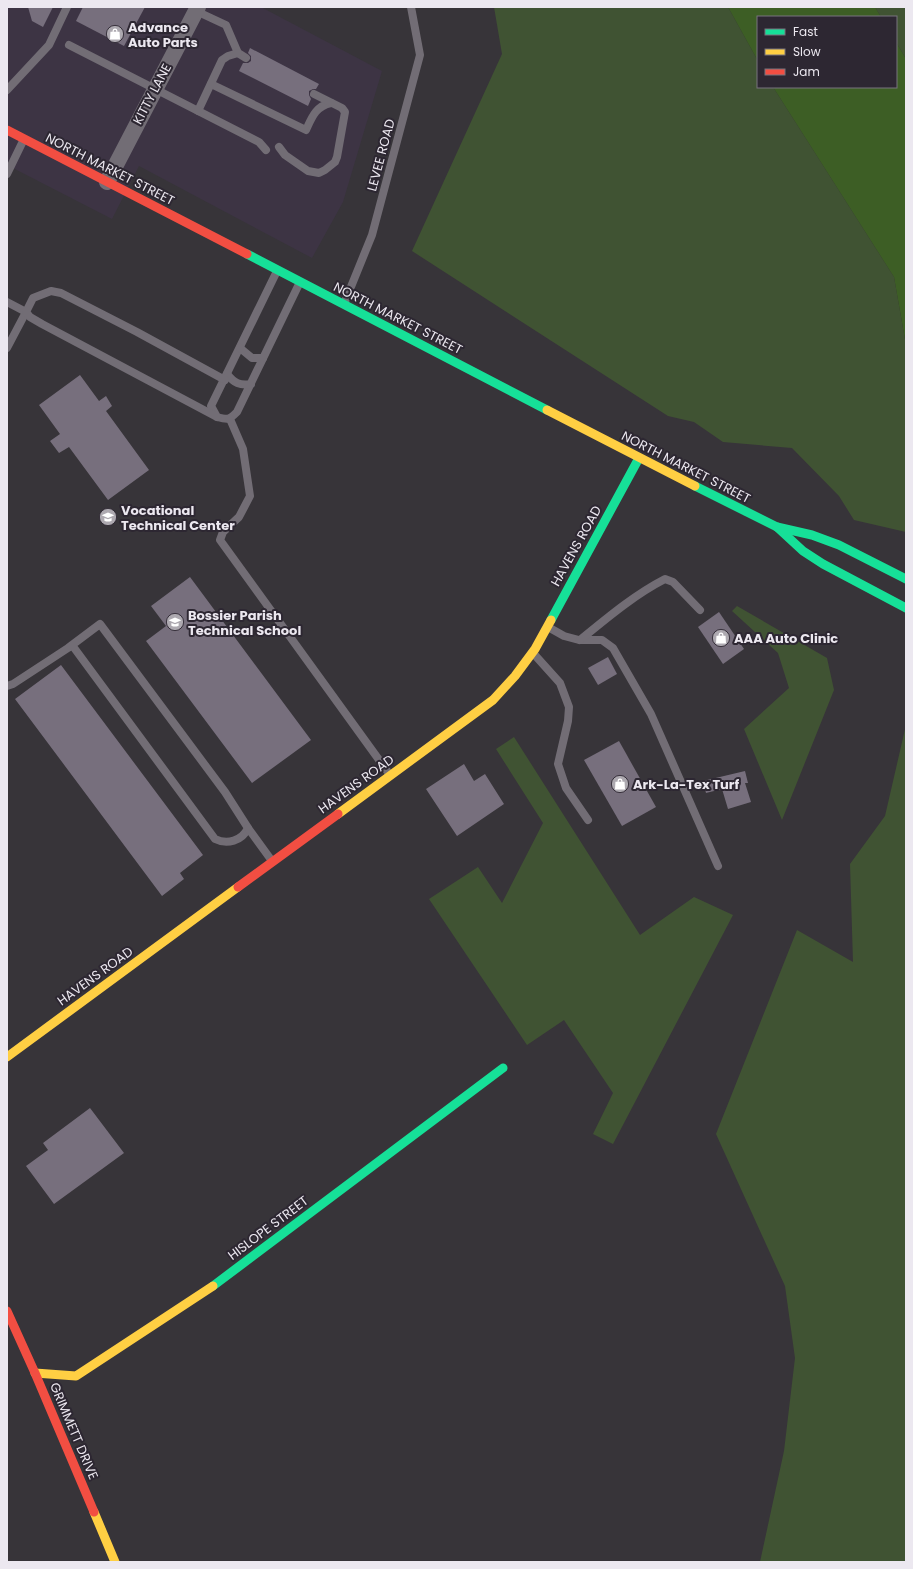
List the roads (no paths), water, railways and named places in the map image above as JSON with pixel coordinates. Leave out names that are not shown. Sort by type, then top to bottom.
[{"type":"street","name":"KITTY LANE","points":[[107,182],[197,9]]},
{"type":"street","name":"NORTH MARKET STREET","points":[[7,130],[777,528],[803,551],[823,564],[906,608]]},
{"type":"street","name":"HAVENS ROAD","points":[[7,1057],[493,700],[515,676],[532,652],[639,458]]},
{"type":"street","name":"NORTH MARKET STREET","points":[[777,528],[812,535],[839,545],[906,580]]},
{"type":"street","name":"HISLOPE STREET","points":[[35,1373],[76,1376],[201,1295],[503,1068]]},
{"type":"street","name":"GRIMMETT DRIVE","points":[[7,1311],[35,1373],[115,1562]]},
{"type":"lane","points":[[7,90],[48,45],[67,7]]},
{"type":"lane","name":"LEVEE ROAD","points":[[344,304],[372,235],[420,55],[411,7]]},
{"type":"lane","points":[[197,9],[226,25],[238,53],[246,58]]},
{"type":"lane","points":[[69,45],[268,147]]},
{"type":"lane","points":[[198,111],[222,60],[228,56],[238,53]]},
{"type":"lane","points":[[211,84],[306,130],[313,115],[319,108],[331,102]]},
{"type":"lane","points":[[277,151],[308,171],[314,173],[325,170],[335,162],[345,112],[342,108],[314,94]]},
{"type":"lane","points":[[7,174],[24,139]]},
{"type":"lane","points":[[217,417],[211,406],[278,270]]},
{"type":"lane","points":[[7,302],[26,312],[30,317],[42,324],[217,417],[230,419],[237,412],[300,282]]},
{"type":"lane","points":[[7,348],[33,298],[51,291],[62,293],[237,384],[251,384]]},
{"type":"lane","points":[[240,348],[252,358],[263,358]]},
{"type":"lane","points":[[230,419],[242,449],[250,496],[239,517],[223,532],[220,540],[390,775]]},
{"type":"lane","points":[[579,640],[605,619],[651,586],[665,579],[673,582],[700,610]]},
{"type":"lane","points":[[7,686],[13,684],[72,645],[100,624],[225,792],[248,828],[273,862]]},
{"type":"lane","points":[[547,627],[564,636],[579,640],[602,640],[613,648],[651,714],[718,866]]},
{"type":"lane","points":[[72,645],[215,839],[220,842],[234,841],[246,833],[248,828]]},
{"type":"lane","points":[[532,652],[560,683],[569,707],[568,721],[558,764],[566,788],[588,820]]},
{"type":"place","name":"Advance Auto Parts","points":[[115,34]]},
{"type":"place","name":"Vocational Technical Center","points":[[108,517]]},
{"type":"place","name":"Bossier Parish Technical School","points":[[175,622]]},
{"type":"place","name":"AAA Auto Clinic","points":[[721,638]]},
{"type":"place","name":"Ark-La-Tex Turf","points":[[620,784]]}]
